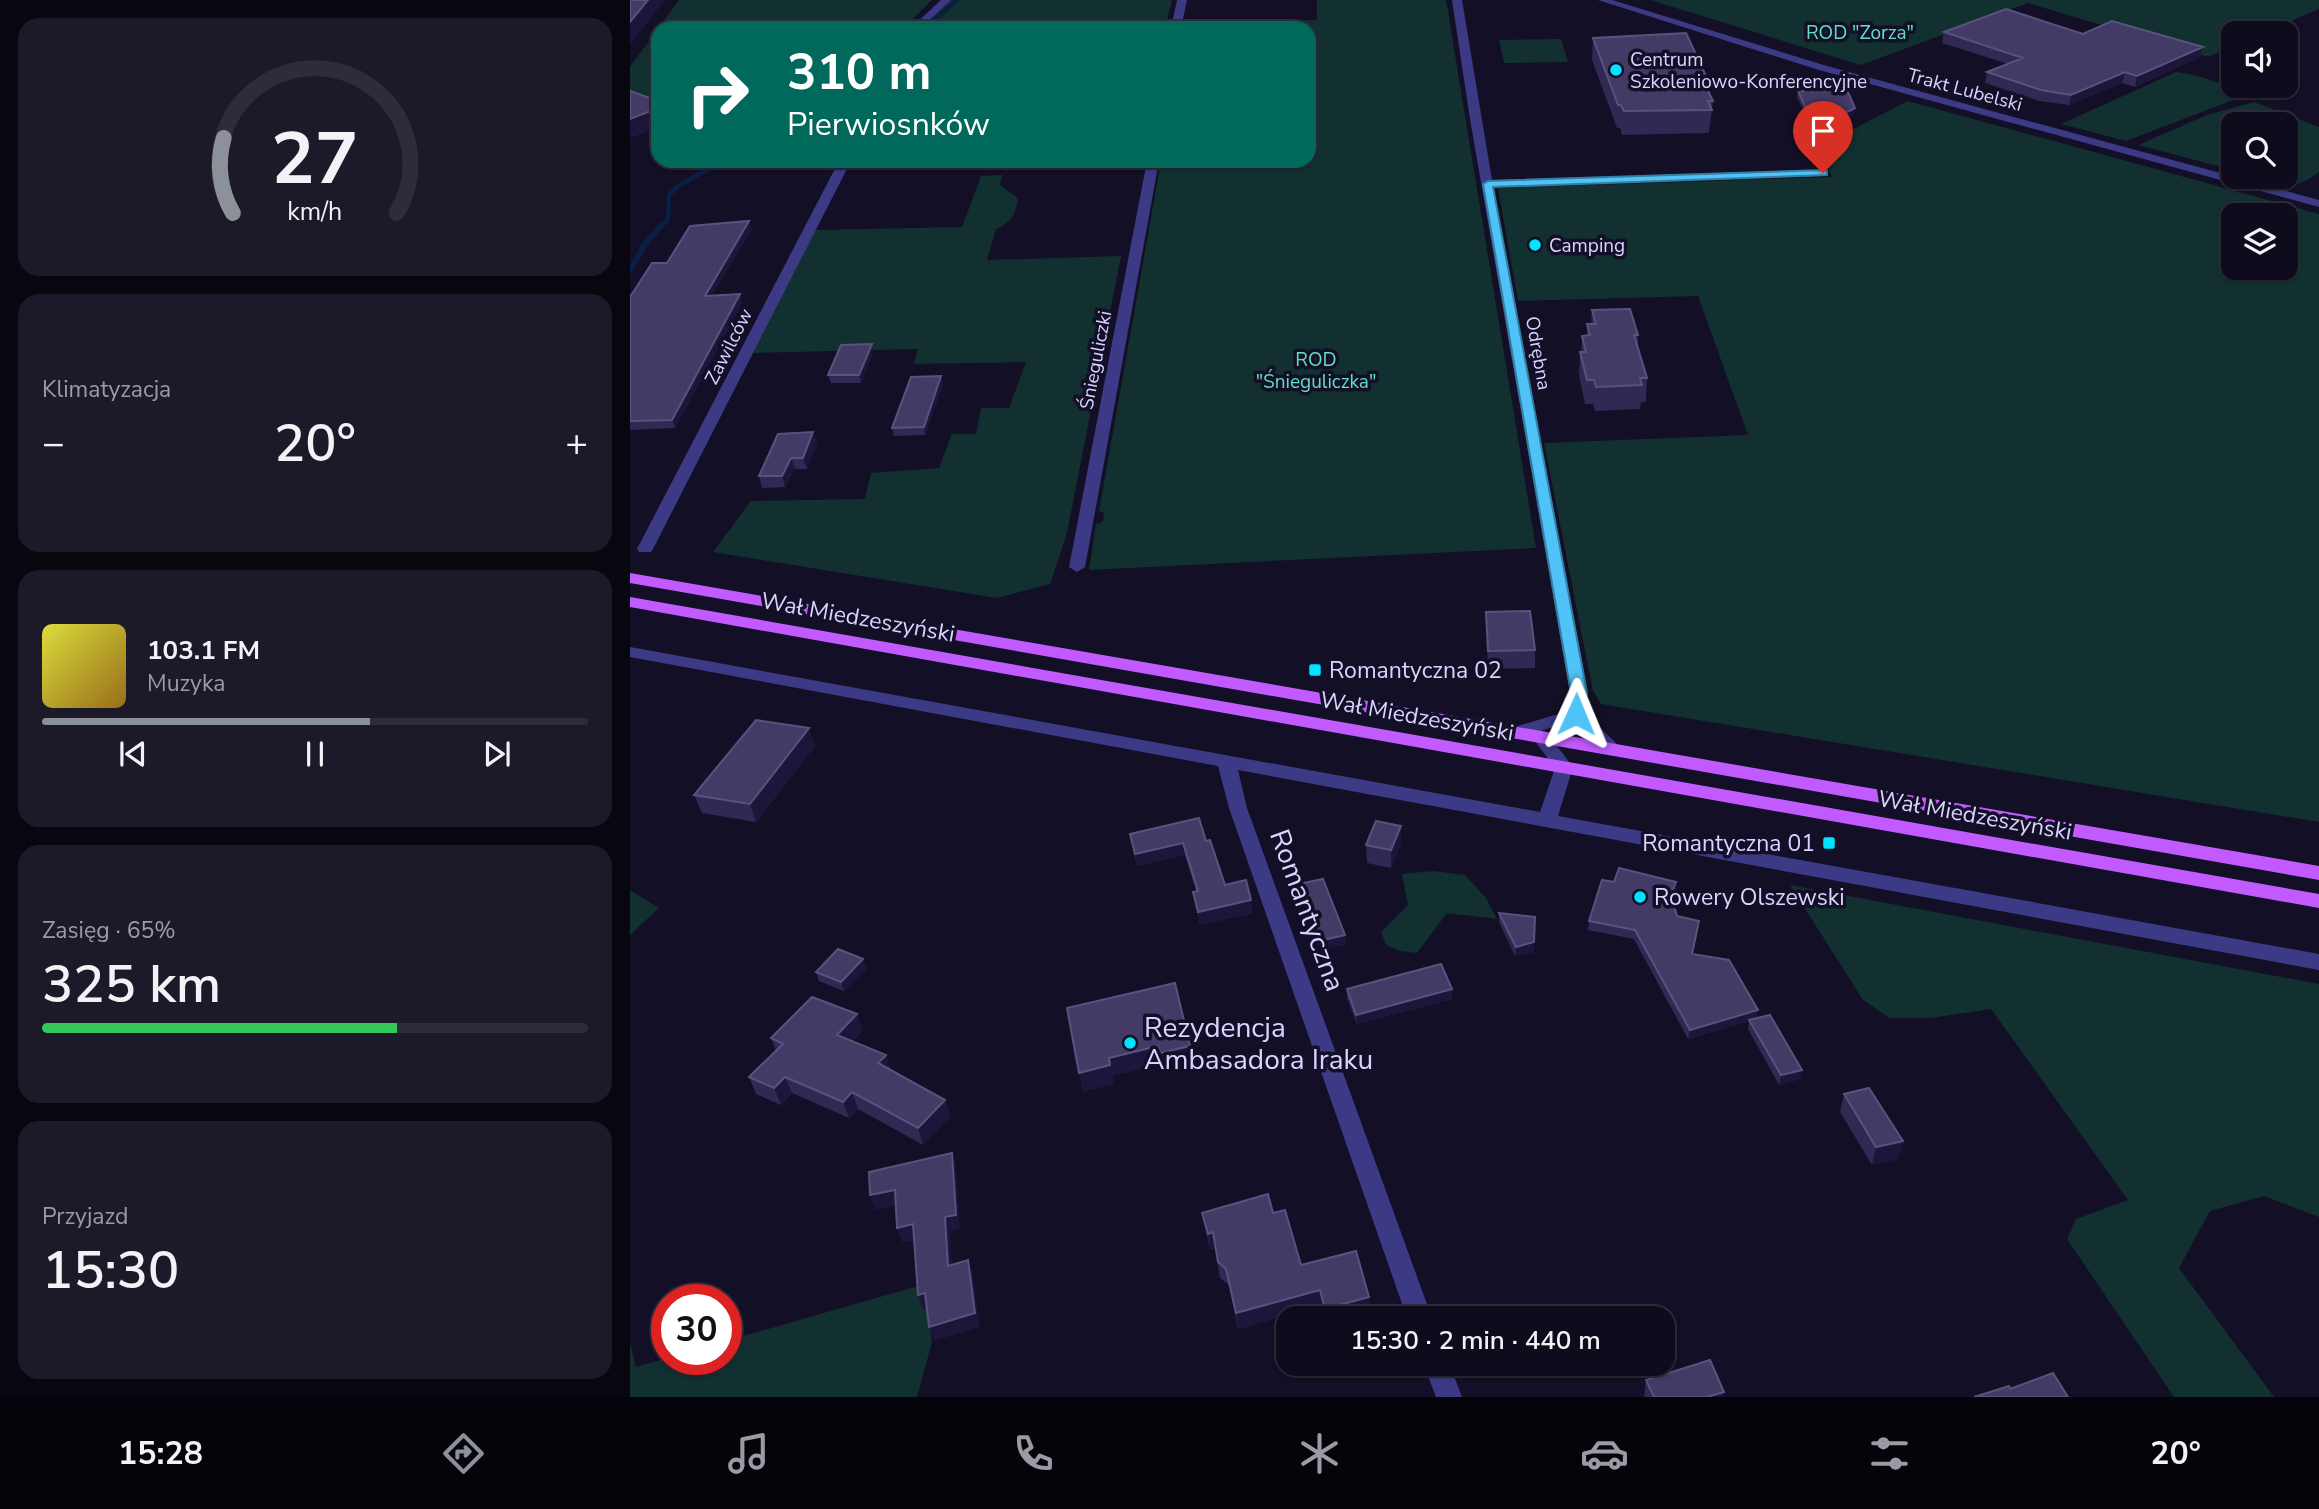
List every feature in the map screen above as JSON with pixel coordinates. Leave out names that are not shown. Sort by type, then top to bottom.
[{"type":"main road","name":"Wał Miedzeszyński","points":[[630,578],[2319,873]]},
{"type":"main road","name":"Wał Miedzeszyński","points":[[630,602],[2319,901]]},
{"type":"street","points":[[924,21],[946,0]]},
{"type":"street","points":[[1178,21],[1182,0]]},
{"type":"street","name":"Odrębna","points":[[1457,0],[1579,693],[1576,714]]},
{"type":"street","name":"Trakt Lubelski","points":[[1603,0],[1823,68],[2319,205]]},
{"type":"street","name":"Zawilców","points":[[645,549],[841,168]]},
{"type":"street","name":"Śnieguliczki","points":[[1077,567],[1152,168]]},
{"type":"street","points":[[1488,184],[1823,173]]},
{"type":"street","points":[[630,652],[2319,962]]},
{"type":"street","points":[[1514,733],[1576,714],[1612,749]]},
{"type":"street","points":[[1541,737],[1564,767],[1547,821]]},
{"type":"street","name":"Romantyczna","points":[[1226,760],[1238,808],[1416,1306]]},
{"type":"street","points":[[1441,1376],[1448,1397]]},
{"type":"green space","points":[[679,0],[932,0],[910,21],[664,21]]},
{"type":"green space","points":[[951,0],[1172,0],[1167,21],[929,21]]},
{"type":"green space","name":"ROD \"Śnieguliczka\"","points":[[1317,0],[1446,0],[1536,548],[1089,570],[1096,524],[1103,522],[1104,513],[1099,511],[1160,168],[1316,168],[1316,21],[1273,21],[1317,20]]},
{"type":"green space","name":"ROD \"Zorza\"","points":[[1650,0],[2319,0],[2319,9],[2291,21],[2221,21],[2221,51],[2208,57],[2028,3],[1861,65]]},
{"type":"green space","points":[[651,38],[651,108],[630,100],[630,67]]},
{"type":"green space","points":[[1561,39],[1568,62],[1504,63],[1499,40]]},
{"type":"green space","points":[[2176,72],[2221,85],[2221,98],[2238,98],[2126,141],[2061,124]]},
{"type":"green space","points":[[1908,101],[2279,203],[2221,203],[2221,280],[2298,280],[2298,208],[2319,214],[2319,822],[1601,704],[1593,691],[1544,443],[1748,435],[1698,296],[1518,301],[1498,188],[1832,177],[1824,160],[1826,143]]},
{"type":"green space","points":[[2254,102],[2280,112],[2221,112],[2221,167],[2138,145],[2207,115]]},
{"type":"green space","points":[[2298,119],[2319,127],[2319,172],[2298,183]]},
{"type":"green space","points":[[1002,175],[1000,185],[1018,198],[1012,218],[996,229],[987,260],[1121,256],[1067,533],[1050,584],[997,598],[713,552],[751,501],[865,499],[871,473],[939,468],[952,434],[976,434],[981,408],[1009,408],[1026,362],[914,364],[918,349],[753,353],[815,230],[962,227],[981,176]]},
{"type":"green space","points":[[1433,871],[1465,875],[1486,898],[1497,919],[1447,913],[1417,953],[1400,951],[1386,945],[1381,932],[1408,905],[1402,874]]},
{"type":"green space","points":[[1790,885],[2319,984],[2319,1217],[2264,1196],[2210,1211],[2179,1268],[2274,1397],[2174,1397],[2067,1239],[2076,1219],[2128,1200],[1991,1009],[1931,1018],[1890,1018],[1863,1000]]},
{"type":"green space","points":[[630,890],[659,908],[630,935]]},
{"type":"green space","points":[[925,1284],[932,1342],[917,1397],[630,1397],[630,1343],[636,1367],[651,1363],[651,1375],[742,1375],[742,1336]]},
{"type":"building","points":[[630,0],[648,0],[630,22]]},
{"type":"building","points":[[2006,9],[2083,34],[2112,21],[2203,47],[2137,76],[2125,72],[2071,95],[2041,90],[1987,72],[2023,58],[1944,32]]},
{"type":"building","points":[[1686,33],[1706,76],[1700,74],[1713,101],[1708,101],[1712,110],[1624,111],[1621,105],[1618,105],[1593,38]]},
{"type":"building","points":[[1847,90],[1855,108],[1815,128],[1798,91]]},
{"type":"building","points":[[630,91],[651,98],[651,111],[630,119]]},
{"type":"building","points":[[749,221],[705,296],[740,294],[672,420],[630,421],[630,297],[652,263],[667,263],[690,226]]},
{"type":"building","points":[[1630,309],[1638,335],[1634,335],[1647,378],[1640,378],[1642,385],[1596,387],[1594,380],[1587,380],[1580,352],[1586,352],[1582,336],[1590,335],[1587,324],[1596,324],[1592,310]]},
{"type":"building","points":[[872,344],[859,375],[828,375],[841,345]]},
{"type":"building","points":[[941,376],[924,427],[892,428],[911,377]]},
{"type":"building","points":[[813,432],[803,458],[791,458],[782,476],[759,476],[778,434]]},
{"type":"building","points":[[1530,611],[1535,650],[1488,651],[1486,612]]},
{"type":"building","points":[[756,720],[809,728],[750,804],[694,795]]},
{"type":"building","points":[[1199,818],[1206,841],[1210,840],[1225,885],[1246,880],[1251,900],[1198,912],[1193,892],[1198,891],[1183,843],[1135,854],[1130,834]]},
{"type":"building","points":[[1376,821],[1401,826],[1391,850],[1366,845]]},
{"type":"building","points":[[1619,868],[1676,882],[1671,895],[1677,916],[1699,921],[1692,954],[1729,960],[1758,1010],[1690,1030],[1635,930],[1589,921],[1602,880],[1614,882]]},
{"type":"building","points":[[1323,879],[1345,935],[1319,941],[1299,884]]},
{"type":"building","points":[[1499,913],[1535,917],[1534,942],[1516,947]]},
{"type":"building","points":[[838,949],[863,959],[841,982],[816,972]]},
{"type":"building","points":[[1441,964],[1452,989],[1356,1015],[1347,989]]},
{"type":"building","points":[[1175,983],[1190,1046],[1160,1053],[1158,1046],[1109,1058],[1110,1065],[1079,1073],[1067,1008]]},
{"type":"building","points":[[812,997],[857,1014],[837,1035],[886,1055],[878,1063],[945,1100],[918,1128],[852,1092],[843,1102],[785,1077],[774,1088],[749,1077],[783,1044],[771,1038]]},
{"type":"building","points":[[1770,1015],[1802,1070],[1781,1075],[1749,1020]]},
{"type":"building","points":[[1869,1088],[1903,1141],[1876,1147],[1844,1094]]},
{"type":"building","points":[[952,1153],[956,1215],[945,1217],[948,1266],[968,1260],[975,1313],[929,1327],[925,1293],[918,1295],[913,1224],[897,1228],[895,1190],[870,1195],[869,1172]]},
{"type":"building","points":[[1268,1194],[1273,1213],[1285,1210],[1301,1265],[1356,1251],[1369,1297],[1336,1306],[1324,1306],[1320,1290],[1236,1313],[1226,1269],[1218,1262],[1213,1232],[1208,1234],[1202,1213]]},
{"type":"building","points":[[1710,1360],[1724,1392],[1707,1397],[1654,1397],[1646,1380],[1659,1376],[1675,1376],[1675,1371]]},
{"type":"building","points":[[2053,1373],[2068,1397],[1974,1397],[2009,1386],[2010,1389]]},
{"type":"waterway","points":[[933,21],[957,0]]},
{"type":"waterway","points":[[661,227],[668,219],[669,195],[678,186],[710,168]]},
{"type":"waterway","points":[[630,270],[645,244],[662,225]]},
{"type":"place","name":"Centrum Szkoleniowo-Konferencyjne","points":[[1616,70]]},
{"type":"place","name":"Camping","points":[[1535,245]]},
{"type":"place","name":"Romantyczna 02","points":[[1315,670]]},
{"type":"place","name":"Romantyczna 01","points":[[1829,843]]},
{"type":"place","name":"Rowery Olszewski","points":[[1640,897]]},
{"type":"place","name":"Rezydencja Ambasadora Iraku","points":[[1130,1043]]},
{"type":"route","points":[[1576,714],[1579,693],[1488,184],[1823,173]]}]
